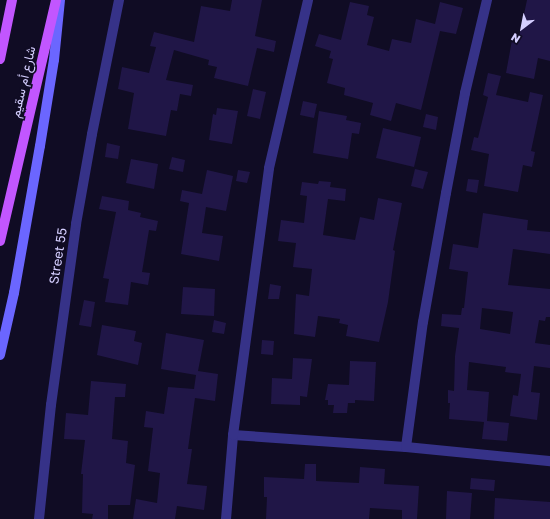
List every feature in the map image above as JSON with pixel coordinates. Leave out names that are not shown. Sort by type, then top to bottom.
[{"type":"main road","points":[[0,59],[12,0]]},
{"type":"main road","name":"شارع أم سقيم","points":[[0,241],[56,0]]},
{"type":"main road","points":[[0,356],[14,293],[40,146],[54,60],[60,0]]},
{"type":"street","name":"Street 55","points":[[39,519],[51,405],[75,232],[92,134],[119,0]]},
{"type":"street","points":[[226,519],[234,435],[269,168],[308,0]]},
{"type":"street","points":[[406,448],[423,322],[439,231],[465,93],[487,0]]},
{"type":"street","points":[[234,435],[550,461]]},
{"type":"building","points":[[232,0],[262,0],[255,36],[276,41],[274,52],[257,48],[248,86],[214,78],[217,67],[208,65],[209,60],[174,50],[166,80],[193,85],[191,96],[180,94],[177,111],[171,110],[166,136],[128,129],[134,93],[118,89],[122,67],[149,73],[156,47],[150,46],[154,32],[194,42],[201,6],[230,11]]},
{"type":"building","points":[[527,0],[550,0],[550,61],[538,58],[534,79],[506,73],[512,40],[518,42]]},
{"type":"building","points":[[350,2],[369,6],[367,15],[374,17],[367,45],[389,51],[392,39],[411,43],[416,19],[435,24],[440,2],[463,8],[456,34],[440,31],[421,110],[396,103],[391,121],[370,115],[373,103],[344,95],[345,88],[327,83],[333,59],[329,58],[331,51],[315,46],[319,34],[341,40]]},
{"type":"building","points":[[488,73],[501,76],[496,95],[528,102],[530,92],[543,95],[531,151],[535,152],[532,167],[523,165],[518,192],[484,186],[489,154],[471,150],[474,137],[478,138],[488,97],[483,95]]},
{"type":"building","points":[[253,89],[266,92],[260,119],[247,116]]},
{"type":"building","points":[[303,101],[317,104],[314,118],[300,115]]},
{"type":"building","points":[[217,108],[238,111],[232,144],[209,140],[213,114],[216,115]]},
{"type":"building","points":[[319,111],[347,116],[346,120],[361,123],[359,134],[352,133],[348,159],[313,153]]},
{"type":"building","points":[[426,114],[438,117],[436,130],[423,127]]},
{"type":"building","points":[[383,128],[421,137],[414,167],[376,158]]},
{"type":"building","points":[[107,143],[120,146],[118,159],[105,157]]},
{"type":"building","points":[[172,157],[185,160],[183,172],[169,169]]},
{"type":"building","points":[[131,159],[158,164],[154,189],[126,183]]},
{"type":"building","points":[[415,169],[428,172],[423,189],[411,186]]},
{"type":"building","points":[[207,170],[233,176],[226,211],[206,207],[202,233],[223,236],[219,261],[181,254],[189,203],[180,201],[182,190],[202,194]]},
{"type":"building","points":[[238,170],[250,172],[247,183],[236,181]]},
{"type":"building","points":[[468,179],[479,180],[477,193],[466,191]]},
{"type":"building","points":[[319,181],[331,182],[330,187],[346,189],[345,201],[328,199],[323,235],[355,240],[360,217],[374,220],[378,198],[402,203],[393,250],[395,251],[388,302],[379,342],[346,336],[348,325],[339,323],[340,319],[318,316],[315,337],[294,334],[296,294],[309,296],[312,269],[293,267],[296,243],[278,241],[281,220],[304,223],[307,196],[300,195],[302,182],[318,184]]},
{"type":"building","points":[[102,196],[129,201],[128,210],[141,213],[140,217],[158,221],[156,231],[149,230],[142,272],[150,273],[148,285],[131,282],[128,305],[105,302],[109,279],[103,278],[116,212],[99,209]]},
{"type":"building","points":[[483,213],[528,220],[527,230],[550,232],[550,254],[513,249],[508,285],[550,289],[550,317],[546,317],[545,321],[539,320],[535,343],[550,345],[550,368],[534,366],[531,392],[540,393],[537,420],[510,416],[513,395],[518,396],[521,374],[505,372],[506,367],[469,362],[467,390],[489,392],[487,421],[509,423],[507,441],[482,439],[484,422],[449,419],[450,403],[448,403],[448,390],[454,391],[455,356],[459,328],[441,326],[442,314],[461,315],[462,308],[464,308],[468,272],[449,269],[453,244],[478,248]],"holes":[[[482,308],[513,312],[510,334],[480,329]]]},
{"type":"building","points":[[270,284],[281,286],[279,299],[268,299]]},
{"type":"building","points":[[183,287],[215,289],[214,316],[181,314]]},
{"type":"building","points":[[84,300],[95,302],[91,327],[79,325]]},
{"type":"building","points":[[214,320],[226,323],[224,334],[212,332]]},
{"type":"building","points":[[102,325],[136,331],[134,341],[142,343],[138,365],[97,355]]},
{"type":"building","points":[[166,333],[204,340],[198,371],[218,374],[215,401],[195,398],[188,449],[192,449],[187,484],[207,486],[204,510],[177,506],[175,519],[133,519],[136,499],[157,503],[160,473],[148,471],[153,428],[144,427],[146,411],[164,414],[168,387],[194,389],[196,375],[161,369]]},
{"type":"building","points":[[262,340],[274,341],[273,355],[261,354]]},
{"type":"building","points":[[293,358],[312,359],[307,397],[300,396],[300,405],[271,404],[272,378],[292,379]]},
{"type":"building","points":[[350,361],[376,362],[374,401],[355,400],[355,403],[348,403],[347,413],[333,413],[334,405],[328,405],[328,400],[325,400],[328,384],[349,385]]},
{"type":"building","points":[[91,381],[126,384],[125,397],[115,397],[112,439],[128,441],[126,463],[135,465],[130,505],[108,505],[108,519],[92,519],[93,514],[82,513],[83,474],[81,474],[85,440],[64,439],[66,413],[88,415]]},
{"type":"building","points":[[305,464],[316,464],[316,481],[359,483],[360,467],[385,469],[384,484],[419,486],[417,519],[402,519],[402,510],[370,508],[369,519],[266,519],[267,497],[264,497],[264,477],[304,479]]},
{"type":"building","points":[[471,478],[495,480],[494,491],[470,489]]},
{"type":"building","points":[[447,491],[472,493],[470,519],[446,519]]},
{"type":"building","points":[[495,498],[550,502],[550,519],[494,519]]}]
